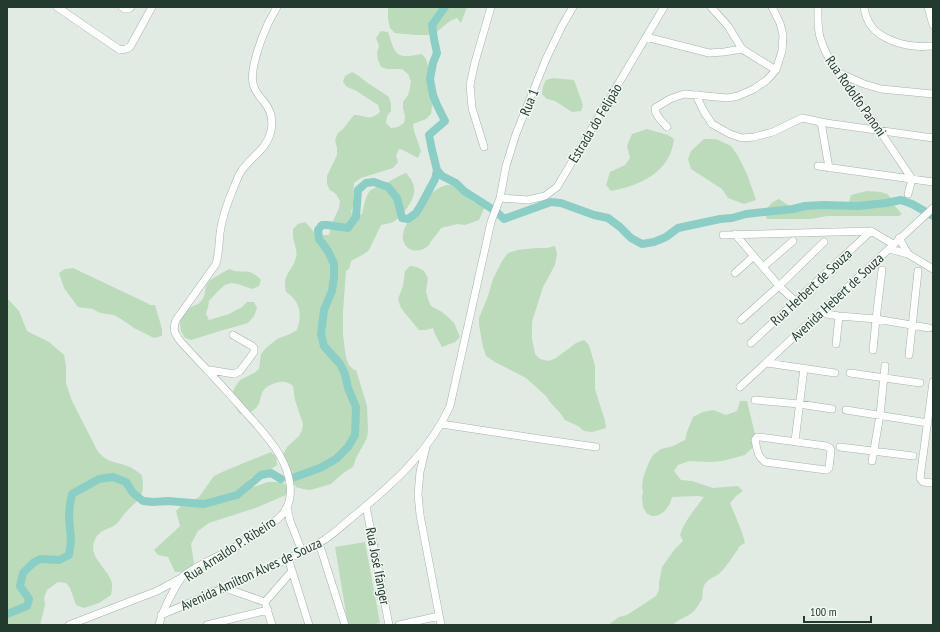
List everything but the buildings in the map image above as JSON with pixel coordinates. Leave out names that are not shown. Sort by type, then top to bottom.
[{"type":"street","points":[[57,7],[120,50],[123,50],[130,46],[152,7]]},
{"type":"street","points":[[122,7],[128,9],[131,7]]},
{"type":"street","name":"Rua Arnaldo P. Ribeiro","points":[[159,625],[161,615],[168,600],[182,578],[196,568],[242,544],[275,522],[287,507],[291,490],[288,473],[279,454],[267,436],[181,342],[175,334],[174,326],[180,314],[216,264],[220,233],[234,188],[241,172],[259,152],[267,141],[271,132],[272,120],[270,112],[253,86],[252,77],[255,58],[267,25],[277,7]]},
{"type":"street","points":[[484,147],[472,108],[470,85],[491,7]]},
{"type":"street","name":"Rua 1","points":[[499,200],[506,166],[516,134],[546,59],[573,7]]},
{"type":"street","name":"Estrada do Felipão","points":[[499,200],[528,200],[545,196],[557,187],[664,7]]},
{"type":"street","points":[[711,7],[728,26],[742,48],[776,70]]},
{"type":"street","points":[[667,127],[660,120],[655,112],[655,108],[670,98],[684,94],[728,98],[738,96],[754,90],[767,80],[776,70],[782,51],[783,35],[780,23],[772,7]]},
{"type":"street","name":"Rua Rodolfo Panoni","points":[[818,7],[820,39],[826,54],[912,179]]},
{"type":"street","points":[[864,7],[865,14],[872,27],[881,35],[914,46],[933,46]]},
{"type":"street","points":[[928,7],[933,25]]},
{"type":"street","points":[[646,37],[709,53],[724,52],[742,48]]},
{"type":"street","points":[[838,72],[864,84],[881,89],[933,94]]},
{"type":"street","points":[[855,95],[864,84]]},
{"type":"street","points":[[696,95],[712,124],[730,134],[742,138],[754,137],[773,132],[802,118],[852,127],[933,138]]},
{"type":"street","points":[[821,122],[829,168]]},
{"type":"street","points":[[818,166],[933,182]]},
{"type":"street","points":[[908,194],[912,179]]},
{"type":"street","name":"Avenida Amilton Alves de Souza","points":[[161,615],[225,588],[325,540],[395,481],[411,464],[441,424],[450,406],[491,222],[499,200]]},
{"type":"street","name":"Avenida Hebert de Souza","points":[[740,387],[933,208]]},
{"type":"street","points":[[723,234],[871,231],[891,246],[933,269]]},
{"type":"street","name":"Rua Herbert de Souza","points":[[751,343],[871,231]]},
{"type":"street","points":[[735,234],[779,286],[796,302]]},
{"type":"street","points":[[899,238],[908,254]]},
{"type":"street","points":[[763,267],[793,241]]},
{"type":"street","points":[[741,320],[779,286],[824,242]]},
{"type":"street","points":[[735,273],[754,256]]},
{"type":"street","points":[[873,350],[882,270]]},
{"type":"street","points":[[909,355],[918,271]]},
{"type":"street","points":[[820,313],[876,319],[929,328]]},
{"type":"street","points":[[836,344],[840,316]]},
{"type":"street","points":[[207,370],[234,374],[240,371],[254,352],[254,348],[233,335]]},
{"type":"street","points":[[767,363],[834,373]]},
{"type":"street","points":[[872,461],[880,415],[885,366]]},
{"type":"street","points":[[795,441],[804,368]]},
{"type":"street","points":[[850,373],[920,383]]},
{"type":"street","points":[[933,382],[928,423],[930,432],[920,478],[923,482],[933,483]]},
{"type":"street","points":[[756,400],[832,409]]},
{"type":"street","points":[[846,410],[928,423]]},
{"type":"street","points":[[441,424],[596,447]]},
{"type":"street","points":[[760,436],[795,441],[830,448],[831,453],[829,468],[826,470],[765,462],[758,455],[757,437],[760,436]]},
{"type":"street","points":[[426,445],[420,472],[418,494],[420,515],[441,625]]},
{"type":"street","points":[[840,447],[913,456]]},
{"type":"street","name":"Rua José Ifanger","points":[[366,506],[389,625]]},
{"type":"street","points":[[287,507],[290,521],[302,551]]},
{"type":"street","points":[[319,543],[345,625]]},
{"type":"street","points":[[288,558],[309,625]]},
{"type":"street","points":[[265,602],[292,571]]},
{"type":"street","points":[[68,625],[157,591],[182,578]]},
{"type":"street","points":[[225,588],[265,602]]},
{"type":"street","points":[[265,602],[272,625]]},
{"type":"street","points":[[207,625],[268,610]]},
{"type":"street","points":[[399,625],[439,616]]},
{"type":"green space","points":[[388,7],[467,7],[461,23],[457,18],[450,21],[434,34],[415,35],[395,33],[390,28]]},
{"type":"green space","points":[[381,31],[388,32],[395,51],[401,56],[422,54],[426,59],[434,84],[431,114],[426,119],[413,124],[421,151],[418,158],[399,149],[396,156],[398,162],[393,168],[361,178],[354,183],[353,205],[351,212],[355,217],[362,214],[366,197],[370,191],[403,174],[406,173],[412,181],[414,192],[412,200],[400,217],[395,221],[381,225],[369,250],[351,261],[349,269],[346,271],[343,335],[346,358],[349,365],[356,370],[367,406],[367,438],[356,458],[353,467],[331,484],[310,490],[303,489],[296,487],[283,461],[284,453],[287,447],[299,436],[303,424],[295,400],[293,386],[287,382],[282,382],[269,386],[263,392],[258,406],[244,414],[240,414],[236,408],[232,394],[240,380],[259,369],[261,354],[266,348],[277,339],[297,330],[300,319],[299,309],[295,300],[286,292],[285,286],[286,277],[296,257],[293,229],[298,224],[305,222],[315,234],[329,235],[339,208],[340,201],[336,194],[330,190],[327,184],[327,176],[337,155],[335,140],[338,133],[354,115],[373,117],[380,112],[378,105],[355,90],[347,87],[343,82],[345,76],[352,72],[389,97],[391,111],[387,116],[386,123],[391,128],[398,127],[404,123],[405,116],[403,102],[408,95],[411,81],[408,74],[402,69],[387,69],[381,67],[378,60],[377,53],[379,46],[376,38]]},
{"type":"green space","points":[[553,78],[574,80],[583,105],[581,111],[572,112],[555,101],[547,99],[542,94],[543,86],[546,80]]},
{"type":"green space","points":[[647,129],[668,135],[674,139],[672,150],[668,158],[662,167],[650,177],[627,187],[611,191],[606,185],[610,172],[625,165],[630,158],[627,146],[632,134]]},
{"type":"green space","points":[[704,139],[716,139],[731,146],[747,174],[756,200],[744,204],[728,198],[722,189],[691,169],[688,159],[691,151]]},
{"type":"green space","points":[[447,185],[454,185],[462,188],[470,200],[477,204],[486,204],[479,220],[465,225],[457,224],[441,228],[426,248],[411,250],[406,246],[403,238],[407,223],[422,207],[433,192],[438,188]]},
{"type":"green space","points":[[867,191],[887,194],[902,214],[899,216],[827,216],[811,219],[767,219],[764,212],[772,203],[779,199],[791,207],[805,207],[812,205],[826,208],[849,202],[851,195]]},
{"type":"green space","points":[[555,246],[557,254],[555,265],[543,287],[532,322],[532,339],[535,354],[540,359],[549,361],[556,358],[576,343],[584,340],[589,345],[595,366],[595,389],[606,428],[592,432],[584,431],[578,426],[565,420],[546,396],[526,378],[486,356],[483,347],[479,318],[493,279],[502,261],[508,253],[518,250]]},
{"type":"green space","points":[[410,266],[417,267],[424,271],[428,278],[426,291],[431,306],[442,312],[454,323],[460,337],[455,342],[442,347],[433,328],[419,330],[400,306],[398,299],[403,286],[405,271]]},
{"type":"green space","points":[[73,268],[149,305],[155,305],[162,329],[162,336],[154,338],[134,328],[114,315],[100,313],[93,309],[78,307],[64,288],[59,273],[65,269]]},
{"type":"green space","points":[[229,269],[252,273],[261,280],[259,286],[252,289],[238,284],[231,283],[225,285],[209,301],[206,314],[209,320],[229,314],[242,307],[247,302],[254,302],[257,308],[254,316],[248,323],[191,340],[185,338],[181,331],[179,316],[185,310],[198,304],[203,299],[206,286],[210,280]]},
{"type":"green space","points":[[7,298],[19,311],[27,331],[49,342],[64,355],[66,366],[66,383],[72,401],[97,450],[104,458],[130,467],[141,474],[143,480],[142,491],[138,500],[115,525],[98,535],[94,542],[93,547],[96,557],[109,575],[112,582],[111,595],[99,603],[84,608],[76,605],[70,588],[66,583],[58,582],[47,590],[44,598],[45,605],[40,625],[7,625]]},
{"type":"green space","points":[[740,401],[747,401],[755,434],[753,447],[745,455],[722,461],[689,461],[678,465],[674,471],[681,480],[692,481],[713,488],[738,486],[743,491],[730,503],[745,543],[738,547],[739,548],[728,564],[720,573],[705,584],[702,599],[694,611],[673,625],[608,625],[619,617],[627,615],[656,596],[659,590],[662,567],[683,541],[680,535],[682,530],[690,515],[704,497],[672,497],[670,504],[663,512],[657,516],[647,514],[643,507],[642,498],[643,478],[653,455],[661,449],[673,446],[685,440],[693,417],[703,412],[713,410],[726,415],[737,411]]},
{"type":"green space","points":[[271,452],[276,457],[277,465],[265,473],[251,477],[245,484],[253,487],[268,482],[280,482],[291,487],[286,495],[258,507],[209,523],[198,531],[191,544],[194,564],[186,570],[175,572],[168,557],[158,555],[154,550],[180,526],[176,511],[181,506],[199,497],[214,476]]},
{"type":"green space","points":[[365,542],[380,623],[371,625],[348,625],[335,547]]},
{"type":"waterway","points":[[295,477],[320,468],[336,459],[348,447],[355,435],[356,407],[348,388],[345,374],[340,364],[324,346],[321,334],[324,310],[332,291],[334,264],[328,251],[319,239],[318,230],[322,225],[348,228],[356,217],[358,190],[366,183],[374,182],[388,187],[397,198],[402,218],[408,219],[416,213],[421,205],[435,179],[437,170],[429,135],[445,121],[433,95],[430,79],[433,63],[437,53],[432,25],[445,7]]},
{"type":"waterway","points":[[437,170],[442,176],[456,183],[464,191],[497,212],[504,219],[551,202],[561,203],[594,215],[608,218],[631,238],[642,244],[654,242],[666,237],[678,228],[746,214],[793,209],[805,206],[858,206],[901,200],[912,204],[933,216]]},
{"type":"waterway","points":[[7,614],[27,606],[29,599],[20,586],[23,573],[33,563],[40,559],[59,560],[69,555],[71,541],[69,516],[72,494],[99,479],[113,477],[126,482],[133,493],[143,501],[168,501],[204,504],[237,495],[261,475],[271,473],[281,479]]}]
